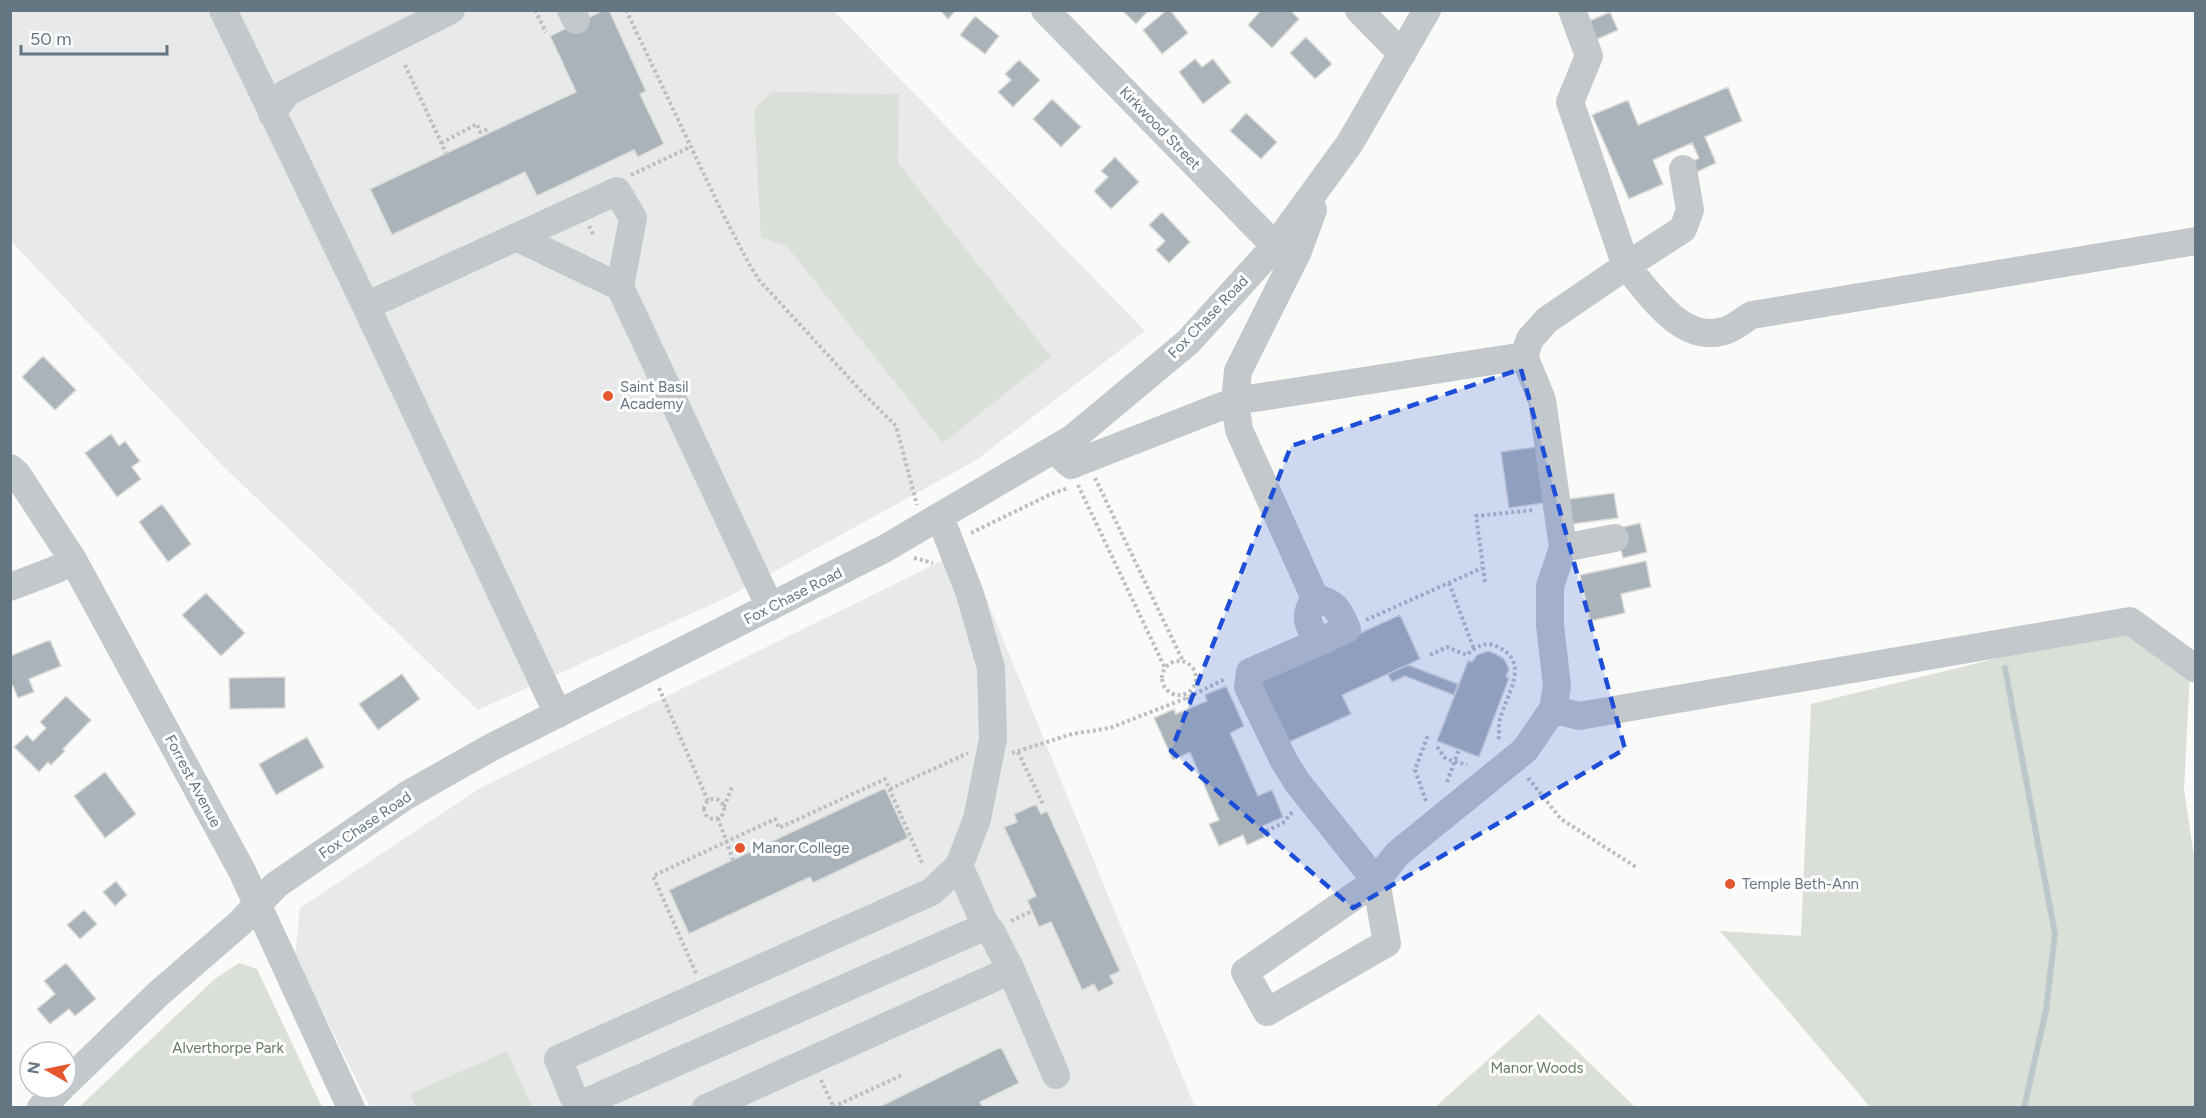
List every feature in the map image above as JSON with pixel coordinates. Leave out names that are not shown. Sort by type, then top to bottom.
[{"type":"street","points":[[223,10],[366,306],[558,714]]},
{"type":"street","points":[[272,114],[286,93],[452,10]]},
{"type":"street","name":"Kirkwood Street","points":[[1045,10],[1275,246]]},
{"type":"street","points":[[1359,10],[1402,54]]},
{"type":"street","name":"Fox Chase Road","points":[[78,1071],[158,994],[259,905],[276,885],[407,795],[490,748],[884,549],[930,516],[1072,464],[1073,438],[1188,342],[1275,246],[1350,142],[1427,10]]},
{"type":"street","points":[[1572,10],[1589,57],[1570,102],[1626,266],[1672,320],[1699,332],[1724,331],[1752,315],[2196,241]]},
{"type":"street","points":[[1315,598],[1328,600],[1340,611],[1347,629],[1250,672],[1248,687],[1284,761],[1307,794],[1376,881],[1388,943],[1267,1012],[1245,972],[1376,881],[1397,855],[1434,824],[1506,753],[1525,750],[1553,709],[1557,686],[1550,625],[1550,586],[1563,548],[1542,400],[1524,356],[1530,339],[1547,320],[1683,229],[1690,210],[1683,169]]},
{"type":"street","points":[[1315,598],[1239,430],[1235,401],[1238,371],[1298,251],[1324,178]]},
{"type":"street","points":[[366,306],[617,191],[633,218],[620,287],[770,607]]},
{"type":"street","points":[[516,237],[620,287]]},
{"type":"street","points":[[1072,464],[1235,401],[1524,356]]},
{"type":"street","name":"Forrest Avenue","points":[[10,468],[17,474],[73,560],[259,905],[273,941],[351,1107]]},
{"type":"street","points":[[930,516],[970,594],[991,668],[992,750],[977,819],[959,866],[931,892],[558,1059],[578,1107],[986,926]]},
{"type":"street","points":[[1563,548],[1615,538]]},
{"type":"street","points":[[10,587],[55,570],[73,560]]},
{"type":"street","points":[[1315,598],[1308,609],[1307,625],[1319,642]]},
{"type":"street","points":[[1553,709],[1579,716],[2130,621],[2196,669]]},
{"type":"street","points":[[959,866],[986,926],[991,931],[1011,970],[1056,1075]]},
{"type":"street","points":[[706,1107],[1011,970]]},
{"type":"path","points":[[535,10],[546,32]]},
{"type":"path","points":[[626,10],[690,147],[759,280],[896,426],[930,516]]},
{"type":"path","points":[[405,65],[446,153]]},
{"type":"path","points":[[441,143],[477,124],[480,132],[488,129]]},
{"type":"path","points":[[617,191],[626,178],[690,147]]},
{"type":"path","points":[[965,536],[1051,494],[1072,464]]},
{"type":"path","points":[[1072,464],[1183,661],[1193,667],[1196,678],[1188,695]]},
{"type":"path","points":[[1072,464],[1165,668]]},
{"type":"path","points":[[1485,582],[1476,516],[1557,507]]},
{"type":"path","points":[[1347,629],[1482,568]]},
{"type":"path","points":[[1449,583],[1474,649]]},
{"type":"path","points":[[1430,655],[1446,648],[1467,655],[1482,644],[1492,644],[1512,657],[1515,669],[1514,683],[1499,722],[1506,753],[1561,819],[1636,867]]},
{"type":"path","points":[[1183,661],[1172,662],[1165,668],[1162,681],[1168,691],[1178,695],[1188,695]]},
{"type":"path","points":[[1008,754],[1072,734],[1110,728],[1241,672],[1250,672]]},
{"type":"path","points":[[657,685],[708,801]]},
{"type":"path","points":[[1188,695],[1192,708]]},
{"type":"path","points":[[1500,734],[1506,753]]},
{"type":"path","points":[[1428,735],[1415,770],[1434,824]]},
{"type":"path","points":[[1437,747],[1446,759],[1472,765]]},
{"type":"path","points":[[1446,785],[1459,749]]},
{"type":"path","points":[[890,789],[971,751]]},
{"type":"path","points":[[1018,752],[1044,806]]},
{"type":"path","points":[[704,993],[653,876],[775,819],[779,828],[885,779],[923,865]]},
{"type":"path","points":[[723,808],[717,800],[708,801],[704,806],[705,815],[711,819],[722,815],[732,787]]},
{"type":"path","points":[[1266,831],[1283,824],[1307,794]]},
{"type":"path","points":[[718,818],[733,860]]},
{"type":"path","points":[[812,1060],[833,1107],[902,1075]]},
{"type":"highlighted area","points":[[1521,369],[1625,749],[1353,908],[1171,751],[1291,446]]},
{"type":"shaded area","name":"Saint Basil Academy","points":[[11,11],[834,11],[1145,331],[975,461],[728,597],[478,710],[223,466],[11,241]]},
{"type":"shaded area","name":"Manor College","points":[[966,549],[1195,1107],[370,1107],[295,957],[300,908],[482,787]]},
{"type":"green space","points":[[772,92],[899,94],[898,163],[1051,357],[943,443],[786,245],[761,238],[754,109]]},
{"type":"green space","points":[[2125,631],[2190,672],[2184,789],[2196,870],[2195,1107],[1870,1107],[1720,931],[1801,936],[1811,704],[2100,633]]},
{"type":"green space","name":"Alverthorpe Park","points":[[239,963],[257,969],[322,1107],[79,1107],[216,978]]},
{"type":"green space","name":"Manor Woods","points":[[1539,1014],[1635,1107],[1435,1107]]},
{"type":"green space","points":[[507,1051],[532,1107],[416,1107],[410,1094]]},
{"type":"building","points":[[604,10],[609,10],[646,91],[640,94],[664,144],[638,157],[634,150],[537,196],[525,172],[392,235],[370,189],[576,92],[550,36]]},
{"type":"building","points":[[940,10],[956,10],[948,19]]},
{"type":"building","points":[[1122,10],[1149,10],[1136,24]]},
{"type":"building","points":[[1170,10],[1188,33],[1162,54],[1143,30]]},
{"type":"building","points":[[1261,10],[1290,10],[1299,19],[1272,48],[1248,25]]},
{"type":"building","points":[[1610,12],[1618,30],[1595,40],[1587,22]]},
{"type":"building","points":[[975,16],[999,36],[985,54],[960,35]]},
{"type":"building","points":[[1306,37],[1332,64],[1315,79],[1290,53]]},
{"type":"building","points":[[1195,59],[1202,67],[1213,59],[1231,82],[1203,104],[1179,72]]},
{"type":"building","points":[[1019,60],[1040,80],[1013,107],[998,92],[1011,80],[1005,74]]},
{"type":"building","points":[[1728,87],[1742,121],[1705,137],[1716,163],[1695,173],[1691,162],[1699,158],[1692,143],[1653,160],[1663,184],[1629,199],[1592,115],[1628,100],[1638,125]]},
{"type":"building","points":[[1052,99],[1081,127],[1061,147],[1033,119]]},
{"type":"building","points":[[1246,113],[1277,142],[1261,159],[1230,131]]},
{"type":"building","points":[[1115,157],[1139,182],[1111,209],[1094,191],[1108,177],[1101,171]]},
{"type":"building","points":[[1162,212],[1190,242],[1169,263],[1156,250],[1165,241],[1149,225]]},
{"type":"building","points":[[43,356],[76,390],[55,410],[22,377]]},
{"type":"building","points":[[111,434],[119,446],[125,441],[140,461],[132,467],[141,479],[117,497],[85,453]]},
{"type":"building","points":[[1542,446],[1550,502],[1509,508],[1501,452]]},
{"type":"building","points":[[1614,493],[1618,518],[1572,524],[1569,499]]},
{"type":"building","points":[[162,504],[191,544],[168,562],[139,522]]},
{"type":"building","points":[[1640,523],[1647,552],[1623,558],[1616,529]]},
{"type":"building","points":[[1646,561],[1651,587],[1621,594],[1625,613],[1590,621],[1580,575]]},
{"type":"building","points":[[206,593],[245,633],[221,656],[182,615]]},
{"type":"building","points":[[1400,615],[1420,659],[1342,695],[1351,714],[1289,742],[1259,679]]},
{"type":"building","points":[[50,640],[61,666],[29,679],[34,692],[18,698],[13,686],[10,687],[10,656]]},
{"type":"building","points":[[1488,651],[1504,659],[1509,669],[1506,677],[1509,678],[1479,757],[1437,741],[1468,661],[1472,662],[1477,655]]},
{"type":"building","points":[[1408,665],[1458,684],[1454,695],[1405,676],[1392,682],[1388,674]]},
{"type":"building","points":[[402,674],[420,699],[378,730],[359,704]]},
{"type":"building","points":[[285,677],[285,708],[230,709],[229,678]]},
{"type":"building","points":[[1226,686],[1244,726],[1230,733],[1258,796],[1272,790],[1283,817],[1260,827],[1265,837],[1247,845],[1243,835],[1219,846],[1209,824],[1219,820],[1190,752],[1173,760],[1154,718],[1174,709],[1176,714],[1207,701],[1205,695]]},
{"type":"building","points":[[66,696],[91,720],[51,765],[48,762],[39,772],[14,747],[27,735],[33,741],[46,728],[40,722]]},
{"type":"building","points":[[307,737],[324,767],[276,795],[259,764]]},
{"type":"building","points":[[105,772],[136,814],[105,838],[74,796]]},
{"type":"building","points":[[885,788],[908,838],[813,883],[810,877],[689,934],[669,890]]},
{"type":"building","points":[[1036,804],[1041,814],[1047,811],[1120,971],[1110,976],[1114,984],[1098,992],[1094,984],[1082,990],[1051,922],[1039,927],[1027,900],[1036,896],[1004,827],[1017,822],[1014,814]]},
{"type":"building","points":[[116,881],[127,895],[115,906],[103,892]]},
{"type":"building","points":[[84,910],[97,924],[80,939],[67,925]]},
{"type":"building","points":[[66,963],[96,999],[75,1016],[69,1009],[50,1024],[37,1009],[55,994],[44,981]]},
{"type":"building","points":[[1001,1047],[1019,1083],[980,1102],[983,1108],[877,1108]]},
{"type":"waterway","points":[[2005,668],[2055,934],[2046,1010],[2024,1108]]},
{"type":"place","name":"Saint Basil Academy","points":[[608,396]]},
{"type":"place","name":"Manor College","points":[[740,848]]},
{"type":"place","name":"Temple Beth-Ann","points":[[1730,884]]}]
